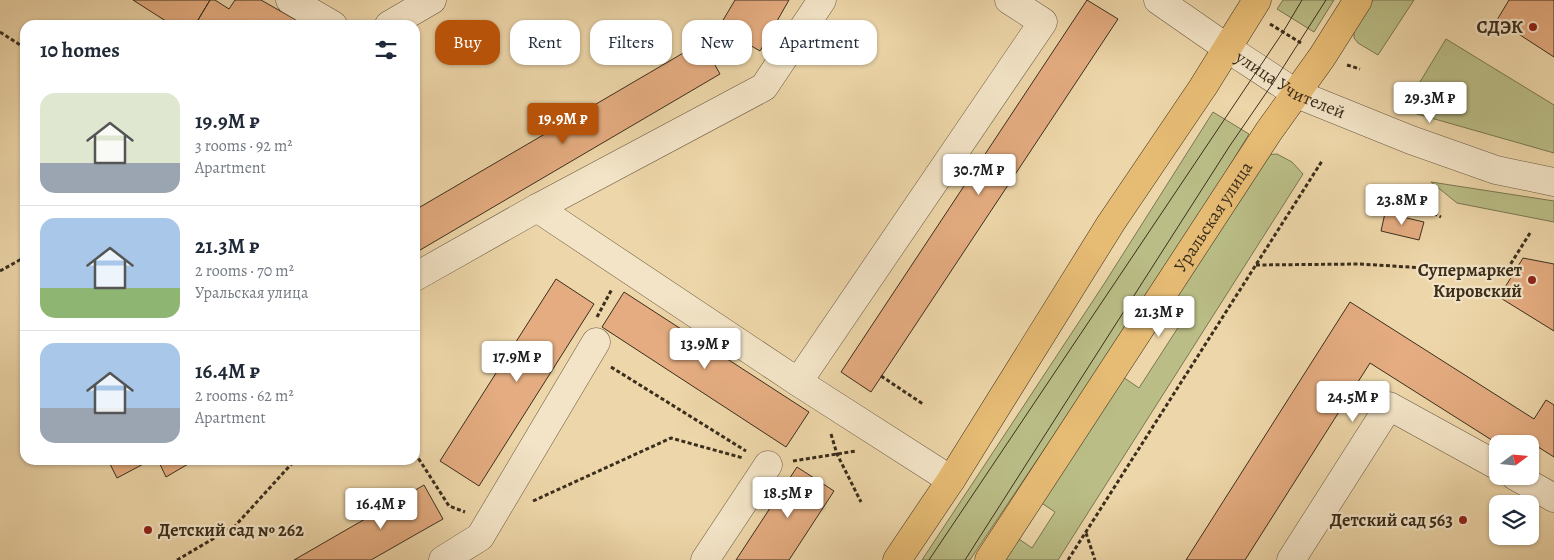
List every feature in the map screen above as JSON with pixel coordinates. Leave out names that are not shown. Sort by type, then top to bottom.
[{"type":"main road","name":"Уральская улица","points":[[989,560],[1264,139],[1297,94],[1358,0]]},
{"type":"main road","points":[[897,560],[951,480],[1111,223],[1203,87],[1253,6]]},
{"type":"street","points":[[290,0],[324,20]]},
{"type":"street","points":[[398,20],[432,0]]},
{"type":"street","points":[[420,274],[537,208],[764,87],[822,0]]},
{"type":"street","points":[[809,389],[1043,22],[1009,0]]},
{"type":"street","name":"улица Учителей","points":[[1158,0],[1297,94],[1411,140],[1477,164],[1496,170],[1554,182]]},
{"type":"street","points":[[537,208],[809,389],[951,480]]},
{"type":"street","points":[[443,560],[480,537],[593,348]]},
{"type":"street","points":[[1291,560],[1389,406],[1489,461]]},
{"type":"street","points":[[705,560],[768,465]]},
{"type":"street","points":[[1532,485],[1554,498]]},
{"type":"path","points":[[1253,6],[1322,57],[1360,69]]},
{"type":"path","points":[[0,32],[20,45]]},
{"type":"path","points":[[1068,560],[1322,161]]},
{"type":"path","points":[[1416,205],[1441,217]]},
{"type":"path","points":[[1256,265],[1360,264],[1505,273],[1530,233]]},
{"type":"path","points":[[0,271],[20,260]]},
{"type":"path","points":[[625,267],[595,322],[593,348],[768,465]]},
{"type":"path","points":[[881,376],[923,404]]},
{"type":"path","points":[[809,389],[837,454],[861,502]]},
{"type":"path","points":[[526,504],[671,438],[768,465],[857,451]]},
{"type":"path","points":[[420,461],[449,506],[490,521]]},
{"type":"path","points":[[176,560],[235,526],[290,465]]},
{"type":"path","points":[[1085,533],[1095,560]]},
{"type":"green space","points":[[1283,0],[1334,0],[1314,32],[1277,9]]},
{"type":"green space","points":[[1372,0],[1414,0],[1378,55],[1358,43],[1354,38],[1354,30]]},
{"type":"green space","points":[[1446,39],[1554,105],[1554,153],[1403,110]]},
{"type":"green space","points":[[1213,112],[1249,134],[1182,244],[970,560],[922,560],[1104,284]]},
{"type":"green space","points":[[1277,154],[1292,162],[1303,174],[1058,560],[1001,560],[1016,537],[1032,548],[1055,512],[1040,502],[1123,377],[1139,388],[1181,323],[1167,312],[1263,155]]},
{"type":"green space","points":[[1431,182],[1554,201],[1554,222],[1457,203]]},
{"type":"building","points":[[133,0],[210,0],[198,20],[164,20]]},
{"type":"building","points":[[210,0],[215,0],[229,9],[235,0],[261,0],[296,20],[198,20]]},
{"type":"building","points":[[735,0],[789,0],[778,20],[762,20],[762,47],[760,51],[752,46],[752,20],[723,20]]},
{"type":"building","points":[[1087,0],[1118,19],[871,392],[841,372]]},
{"type":"building","points":[[1509,0],[1554,0],[1554,57],[1497,20]]},
{"type":"building","points":[[682,54],[682,65],[715,65],[720,74],[420,250],[420,207],[663,65],[672,65],[672,60]]},
{"type":"building","points":[[1385,213],[1424,222],[1419,240],[1381,231]]},
{"type":"building","name":"Супермаркет Кировский","points":[[1523,258],[1554,264],[1554,331],[1499,297]]},
{"type":"building","points":[[556,279],[594,304],[479,486],[440,461]]},
{"type":"building","points":[[624,292],[809,412],[786,447],[602,327]]},
{"type":"building","points":[[1350,302],[1534,419],[1546,400],[1554,405],[1554,457],[1539,448],[1539,435],[1489,435],[1489,438],[1370,363],[1245,560],[1186,560]]},
{"type":"building","points":[[110,465],[142,465],[117,478]]},
{"type":"building","points":[[160,465],[186,465],[166,477]]},
{"type":"building","points":[[797,467],[834,491],[789,560],[736,560]]},
{"type":"building","points":[[424,485],[443,519],[371,560],[294,560]]},
{"type":"tram line","points":[[929,560],[1283,32],[1302,0]]},
{"type":"tram line","points":[[965,560],[1229,147],[1326,0]]},
{"type":"place","name":"СДЭК","points":[[1533,27]]},
{"type":"place","name":"Супермаркет Кировский","points":[[1532,280]]},
{"type":"place","name":"Детский сад 563","points":[[1463,520]]},
{"type":"place","name":"Детский сад № 262","points":[[148,530]]}]
